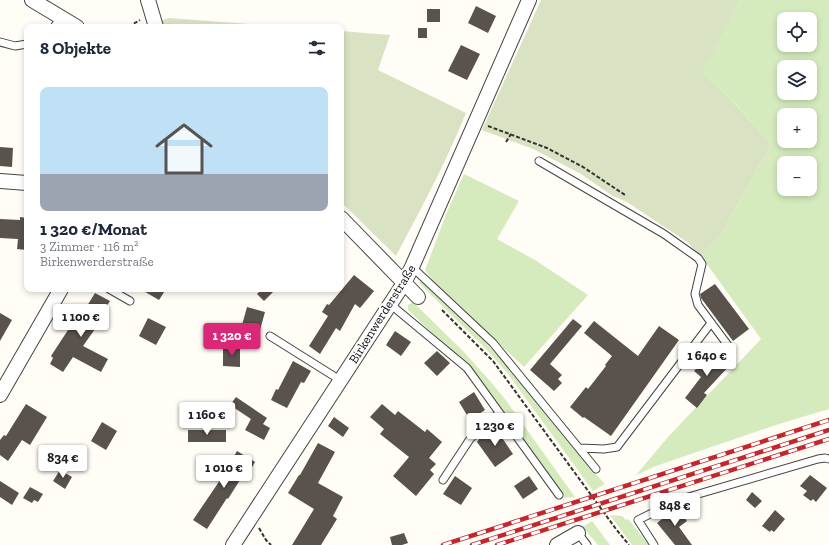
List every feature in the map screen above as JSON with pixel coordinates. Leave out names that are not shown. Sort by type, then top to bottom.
[{"type":"street","points":[[32,0],[57,22]]},
{"type":"street","points":[[148,0],[155,24]]},
{"type":"street","name":"Birkenwerderstraße","points":[[233,545],[404,282],[412,267],[529,0]]},
{"type":"street","points":[[0,181],[24,183]]},
{"type":"street","points":[[344,221],[418,297]]},
{"type":"street","points":[[0,395],[59,292]]},
{"type":"street","points":[[557,545],[578,533]]},
{"type":"lane","points":[[0,42],[15,46],[24,44]]},
{"type":"lane","points":[[539,161],[664,234],[698,258],[702,264],[695,294],[698,305],[727,344]]},
{"type":"lane","points":[[412,267],[494,343],[596,469]]},
{"type":"lane","points":[[114,292],[130,301]]},
{"type":"lane","points":[[390,304],[467,368],[559,495]]},
{"type":"lane","points":[[580,448],[604,449],[617,446],[711,323]]},
{"type":"lane","points":[[270,336],[340,380]]},
{"type":"lane","points":[[443,480],[470,439],[499,412]]},
{"type":"lane","points":[[654,545],[638,520],[678,500],[818,459],[829,459]]},
{"type":"lane","points":[[578,533],[587,545]]},
{"type":"path","points":[[476,121],[546,148],[583,167],[625,195]]},
{"type":"path","points":[[506,142],[511,134]]},
{"type":"path","points":[[439,307],[493,361],[616,529],[630,545]]},
{"type":"path","points":[[252,515],[266,540],[271,545]]},
{"type":"green space","points":[[541,0],[740,0],[702,73],[721,90],[771,145],[720,236],[701,256],[687,242],[627,202],[611,195],[581,174],[533,149],[482,130]]},
{"type":"green space","points":[[740,0],[829,0],[829,409],[779,424],[656,466],[636,475],[668,437],[761,339],[701,256],[720,236],[771,145],[720,89],[701,73]]},
{"type":"green space","points":[[169,18],[248,24],[163,24],[162,20]]},
{"type":"green space","points":[[344,31],[390,35],[378,70],[466,113],[442,167],[396,256],[344,205]]},
{"type":"green space","points":[[464,174],[519,201],[497,239],[535,260],[588,295],[524,367],[434,282],[425,270],[447,212]]},
{"type":"green space","points":[[418,282],[422,282],[483,339],[605,484],[593,491],[508,374],[487,350]]},
{"type":"green space","points":[[413,302],[463,351],[505,399],[575,497],[564,498],[480,379],[408,310],[408,305]]},
{"type":"green space","points":[[610,515],[622,516],[626,520],[628,519],[649,545],[632,545]]},
{"type":"green space","points":[[592,521],[610,545],[598,545],[583,527]]},
{"type":"building","points":[[476,6],[496,16],[488,33],[468,23]]},
{"type":"building","points":[[427,9],[440,9],[440,22],[427,22]]},
{"type":"building","points":[[418,28],[427,28],[427,38],[418,38]]},
{"type":"building","points":[[461,45],[480,54],[467,80],[448,71]]},
{"type":"building","points":[[0,147],[13,148],[12,167],[0,166]]},
{"type":"building","points":[[20,217],[24,218],[24,250],[17,249],[18,239],[0,238],[0,219],[20,220]]},
{"type":"building","points":[[354,275],[374,291],[360,308],[355,304],[340,331],[336,328],[320,354],[309,346],[328,316],[322,312],[327,304],[329,305],[340,292],[344,292],[344,287]]},
{"type":"building","points":[[715,284],[749,329],[733,341],[701,298],[700,294]]},
{"type":"building","points":[[145,292],[164,292],[159,300]]},
{"type":"building","points":[[259,292],[273,292],[264,301],[257,294]]},
{"type":"building","points":[[95,293],[110,301],[93,328],[95,329],[83,346],[108,359],[101,372],[73,357],[63,372],[50,364],[53,358],[51,356],[68,330],[66,329],[75,316],[79,319]]},
{"type":"building","points":[[247,307],[265,312],[260,330],[242,325]]},
{"type":"building","points":[[0,313],[12,320],[0,341]]},
{"type":"building","points":[[148,318],[166,327],[156,345],[139,336]]},
{"type":"building","points":[[573,319],[582,326],[550,364],[562,375],[558,379],[562,383],[554,391],[530,370]]},
{"type":"building","points":[[594,321],[638,356],[659,326],[679,340],[611,436],[584,417],[583,418],[570,407],[586,387],[588,389],[612,356],[584,333]]},
{"type":"building","points":[[395,331],[411,342],[401,356],[386,345]]},
{"type":"building","points":[[223,348],[240,348],[240,367],[223,366]]},
{"type":"building","points":[[714,350],[730,365],[704,393],[707,395],[697,408],[685,398],[701,377],[694,371]]},
{"type":"building","points":[[437,351],[450,363],[437,376],[424,363]]},
{"type":"building","points":[[293,361],[311,371],[304,383],[301,382],[287,408],[271,400]]},
{"type":"building","points":[[474,392],[485,410],[470,420],[459,402]]},
{"type":"building","points":[[236,397],[267,418],[263,424],[270,428],[264,440],[245,430],[251,419],[230,405]]},
{"type":"building","points":[[26,404],[47,417],[30,445],[22,440],[8,461],[0,455],[0,440],[4,435],[6,436]]},
{"type":"building","points":[[382,404],[395,415],[398,411],[425,432],[427,429],[442,442],[429,458],[436,464],[430,470],[434,474],[416,496],[393,476],[409,457],[380,434],[384,429],[370,417]]},
{"type":"building","points":[[334,417],[349,428],[343,437],[328,426]]},
{"type":"building","points":[[102,422],[117,431],[106,450],[91,441]]},
{"type":"building","points":[[494,426],[513,454],[495,467],[477,442],[481,436]]},
{"type":"building","points":[[188,430],[226,430],[226,442],[188,442]]},
{"type":"building","points":[[318,443],[335,452],[318,483],[343,497],[333,516],[337,519],[321,545],[292,545],[314,509],[288,493]]},
{"type":"building","points":[[237,451],[255,462],[248,474],[245,472],[207,529],[193,520],[231,464],[230,463]]},
{"type":"building","points":[[60,470],[72,477],[65,489],[53,481]]},
{"type":"building","points":[[810,475],[827,488],[816,502],[813,499],[811,501],[803,495],[807,491],[800,486]]},
{"type":"building","points":[[455,476],[472,488],[461,505],[443,494]]},
{"type":"building","points":[[529,476],[538,489],[523,499],[514,486]]},
{"type":"building","points":[[0,481],[19,493],[12,505],[0,497]]},
{"type":"building","points":[[30,487],[43,494],[38,502],[34,500],[32,503],[23,498]]},
{"type":"building","points":[[752,492],[762,501],[755,508],[746,500]]},
{"type":"building","points":[[677,507],[687,521],[679,527],[692,545],[675,545],[657,523]]},
{"type":"building","points":[[775,510],[785,519],[774,532],[771,530],[770,532],[762,526]]},
{"type":"building","points":[[404,533],[408,543],[402,545],[392,545],[390,537]]},
{"type":"railway","points":[[443,545],[829,420]]},
{"type":"railway","points":[[472,545],[829,430]]},
{"type":"railway","points":[[497,545],[829,439]]}]
